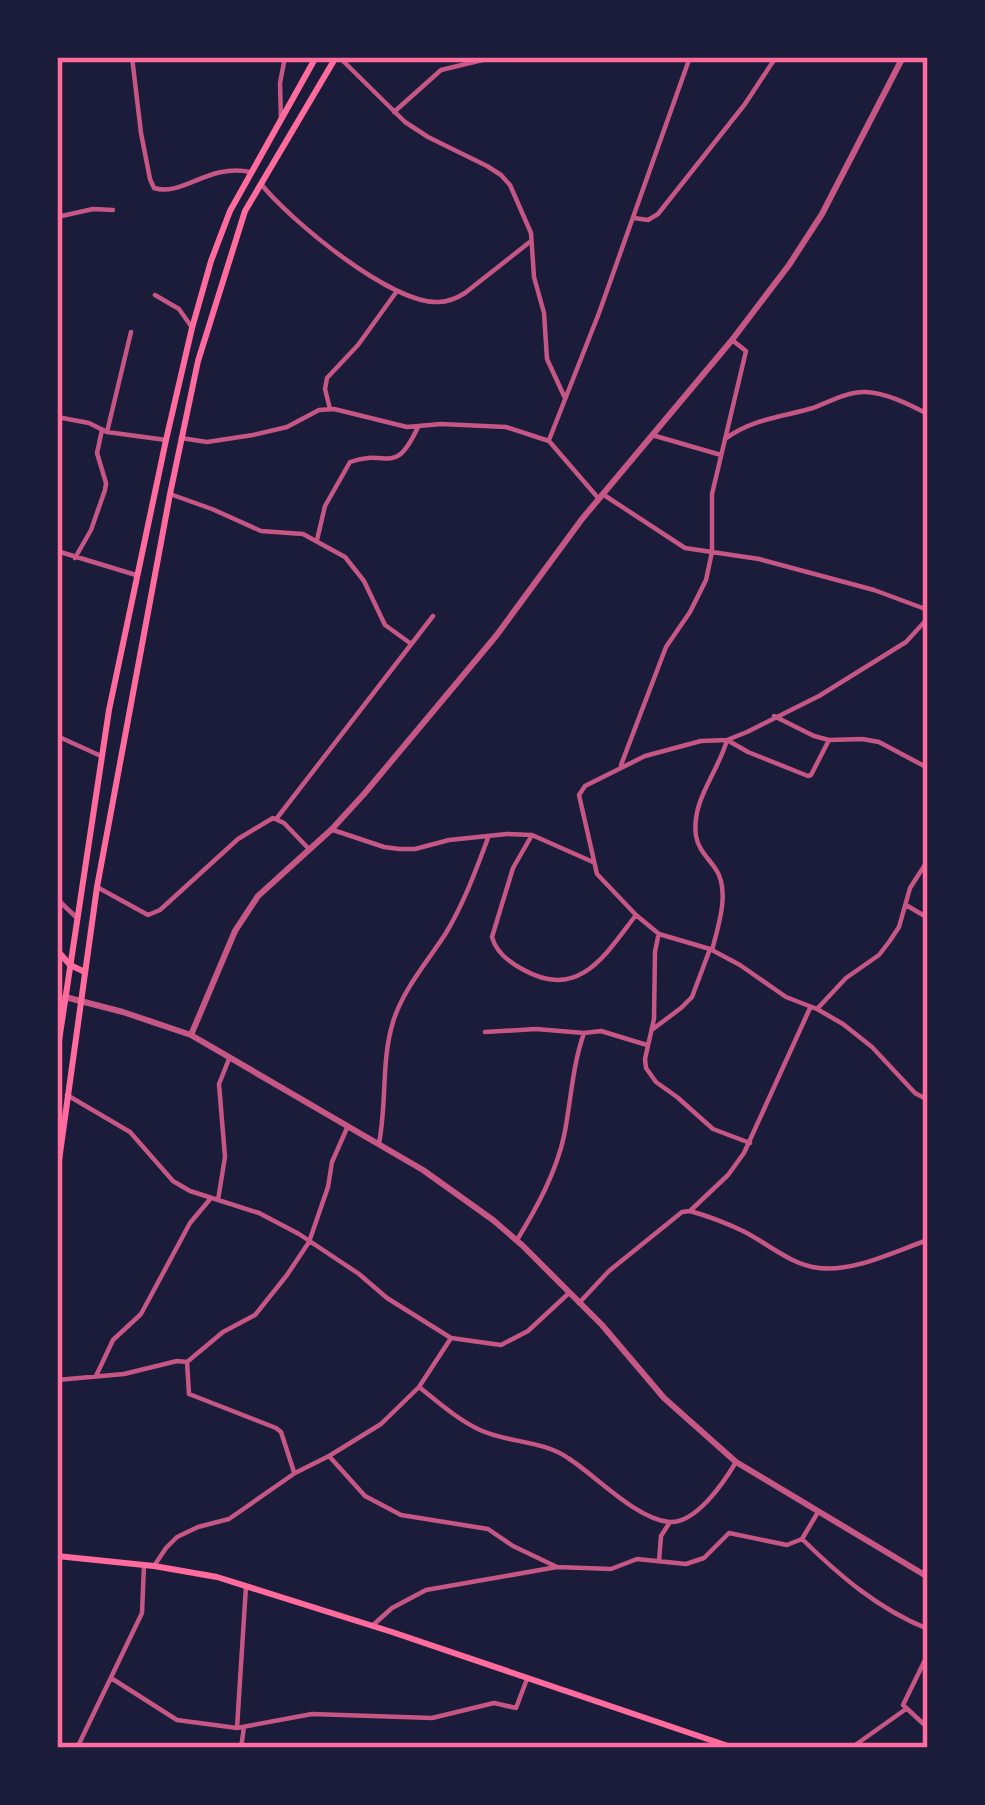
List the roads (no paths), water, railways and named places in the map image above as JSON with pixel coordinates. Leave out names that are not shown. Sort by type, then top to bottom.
[{"type":"main road","points":[[57,1054],[60,1011],[116,673],[192,328],[219,235],[316,57]]},
{"type":"main road","points":[[57,1175],[97,887],[198,361],[245,211],[338,57]]},
{"type":"main road","points":[[293,96],[307,104]]},
{"type":"main road","points":[[116,673],[136,676]]},
{"type":"main road","points":[[57,950],[70,965],[85,972]]},
{"type":"main road","points":[[57,1556],[217,1577],[734,1748]]},
{"type":"street","points":[[132,57],[141,133],[154,188],[165,191],[223,170],[250,172]]},
{"type":"street","points":[[281,120],[285,57]]},
{"type":"street","points":[[338,57],[394,112],[428,137],[501,175],[510,185],[526,215],[547,358],[565,398]]},
{"type":"street","points":[[394,112],[442,70],[495,57]]},
{"type":"street","points":[[549,441],[690,57]]},
{"type":"street","points":[[632,218],[648,220],[658,214],[776,57]]},
{"type":"street","points":[[191,1035],[236,931],[258,896],[332,830],[496,635],[551,558],[789,266],[822,214],[903,57]]},
{"type":"street","points":[[260,183],[321,239],[397,292],[436,303],[455,299],[531,241]]},
{"type":"street","points":[[57,217],[93,209],[113,211]]},
{"type":"street","points":[[329,409],[327,378],[397,292]]},
{"type":"street","points":[[155,295],[178,309],[192,328]]},
{"type":"street","points":[[75,558],[105,490],[97,453],[131,332]]},
{"type":"street","points":[[620,769],[666,647],[706,580],[712,552],[712,494],[746,351],[732,340]]},
{"type":"street","points":[[724,440],[764,419],[856,393],[869,392],[928,414]]},
{"type":"street","points":[[181,438],[207,442],[254,435],[329,409],[418,427],[506,427],[549,441],[602,497],[686,548],[759,560],[874,590],[928,614],[906,642],[819,696],[727,740],[645,756],[585,786],[579,795],[597,874],[636,915],[659,934],[711,950],[786,997],[814,1008],[872,1046],[915,1093],[928,1100]]},
{"type":"street","points":[[57,416],[104,431],[166,440]]},
{"type":"street","points":[[317,540],[326,506],[350,462],[392,460],[403,454],[418,427]]},
{"type":"street","points":[[652,435],[721,455]]},
{"type":"street","points":[[170,494],[261,532],[303,534],[345,556],[358,570],[385,625],[410,643]]},
{"type":"street","points":[[57,550],[136,575]]},
{"type":"street","points":[[97,887],[148,915],[160,910],[238,839],[277,818],[433,616]]},
{"type":"street","points":[[774,716],[829,740],[879,742],[928,768]]},
{"type":"street","points":[[57,736],[101,756]]},
{"type":"street","points":[[727,740],[808,776],[829,740]]},
{"type":"street","points":[[652,1029],[692,997],[721,916],[720,877],[700,848],[696,826],[701,794],[727,740]]},
{"type":"street","points":[[277,818],[309,849]]},
{"type":"street","points":[[332,830],[399,849],[532,835],[593,862]]},
{"type":"street","points":[[532,835],[513,868],[492,937],[496,948],[518,967],[540,979],[569,980],[590,970],[636,915]]},
{"type":"street","points":[[379,1144],[392,1023],[410,985],[457,913],[488,838]]},
{"type":"street","points":[[579,1303],[609,1271],[728,1175],[750,1142],[814,1008],[879,956],[899,927],[910,888],[928,860]]},
{"type":"street","points":[[57,899],[76,919]]},
{"type":"street","points":[[906,904],[928,918]]},
{"type":"street","points":[[659,934],[652,1029],[645,1059],[651,1078],[713,1130],[750,1142]]},
{"type":"street","points":[[65,997],[191,1035],[423,1170],[517,1240],[664,1398],[736,1462],[928,1577]]},
{"type":"street","points":[[485,1032],[601,1031],[647,1046]]},
{"type":"street","points":[[517,1240],[535,1212],[561,1149],[584,1033]]},
{"type":"street","points":[[96,1376],[113,1340],[141,1314],[184,1234],[214,1199],[225,1157],[219,1084],[230,1058]]},
{"type":"street","points":[[67,1095],[130,1132],[173,1181],[259,1213],[451,1338],[501,1346],[528,1331],[569,1293]]},
{"type":"street","points":[[57,1380],[187,1362],[224,1332],[255,1315],[309,1242],[332,1162],[348,1126]]},
{"type":"street","points":[[690,1210],[820,1269],[843,1268],[928,1240]]},
{"type":"street","points":[[154,1566],[178,1537],[198,1526],[229,1519],[295,1473],[381,1424],[419,1388],[451,1338]]},
{"type":"street","points":[[187,1362],[189,1394],[276,1428],[295,1473]]},
{"type":"street","points":[[419,1388],[483,1432],[554,1449],[634,1507],[670,1522]]},
{"type":"street","points":[[329,1456],[365,1496],[384,1506],[401,1514],[488,1528],[557,1567]]},
{"type":"street","points":[[659,1561],[661,1536],[670,1522],[697,1510],[736,1462]]},
{"type":"street","points":[[372,1626],[392,1608],[426,1590],[557,1567],[610,1569],[637,1559],[686,1564],[704,1558],[729,1533],[787,1545],[802,1539],[818,1512]]},
{"type":"street","points":[[802,1539],[866,1595],[928,1629]]},
{"type":"street","points":[[76,1748],[142,1613],[144,1565]]},
{"type":"street","points":[[242,1748],[246,1586]]},
{"type":"street","points":[[928,1645],[904,1703],[928,1728]]},
{"type":"street","points":[[111,1678],[177,1720],[240,1728],[312,1714],[432,1718],[494,1703],[516,1708],[527,1679]]},
{"type":"street","points":[[851,1748],[906,1709]]},
{"type":"street","points":[[691,1734],[695,1748]]}]
